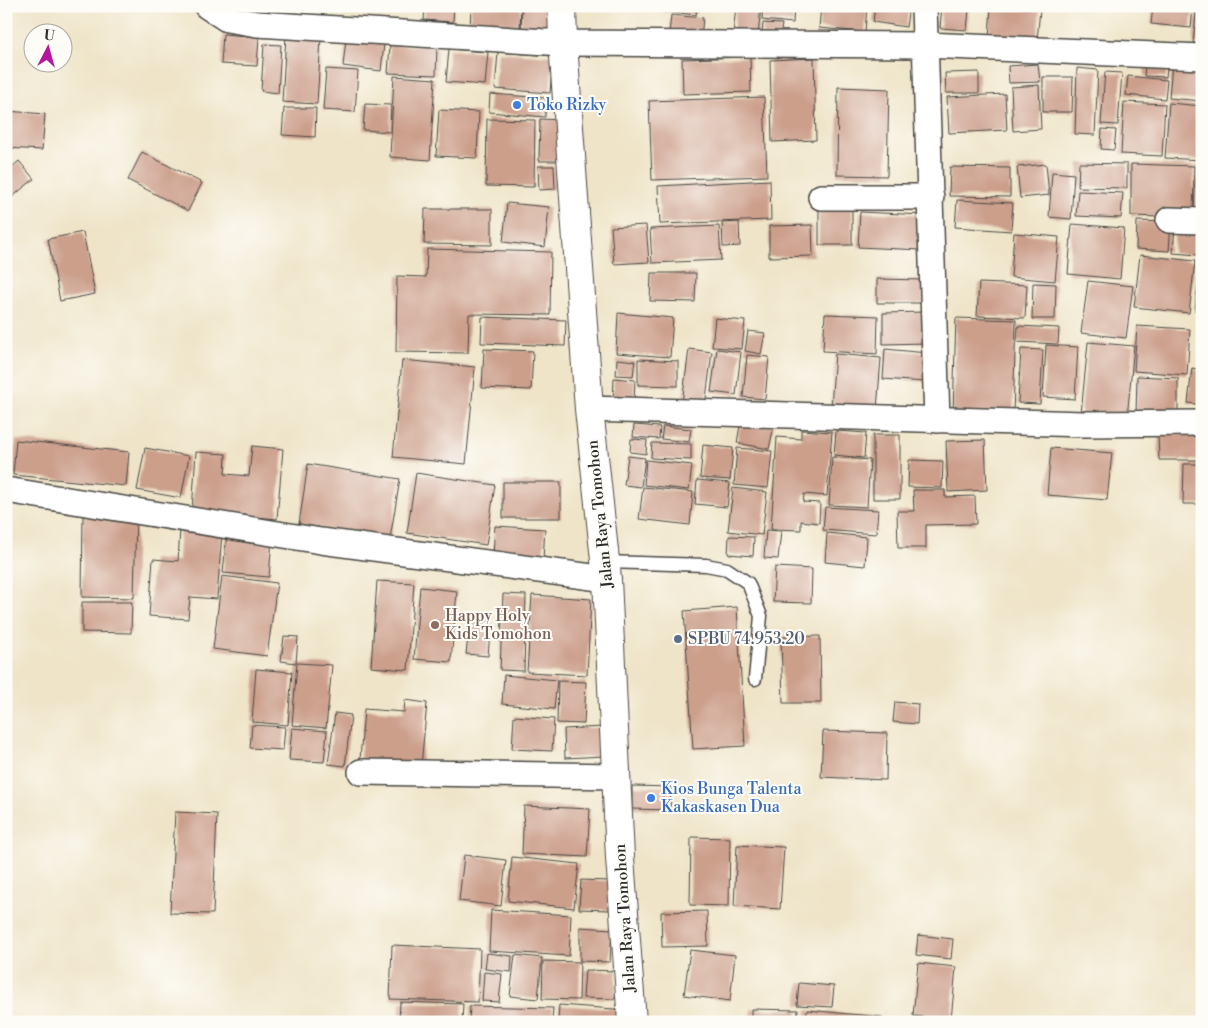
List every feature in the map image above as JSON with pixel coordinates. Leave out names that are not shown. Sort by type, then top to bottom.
[{"type":"highway","name":"Jalan Raya Tomohon","points":[[562,6],[589,410],[606,571],[620,858],[632,1022]]},
{"type":"street","points":[[207,6],[227,19],[257,24],[563,43],[926,45],[1202,57]]},
{"type":"street","points":[[924,6],[937,420]]},
{"type":"street","points":[[821,197],[930,197]]},
{"type":"street","points":[[1169,220],[1202,221]]},
{"type":"street","points":[[589,410],[1083,424],[1202,423]]},
{"type":"street","points":[[6,490],[321,541],[606,571]]},
{"type":"street","points":[[361,772],[616,776]]},
{"type":"lane","points":[[606,571],[706,565],[727,569],[748,583],[761,616],[755,679]]},
{"type":"building","points":[[425,6],[454,6],[453,22],[424,20]]},
{"type":"building","points":[[471,6],[521,6],[520,31],[470,29]]},
{"type":"building","points":[[522,6],[551,6],[549,32],[521,31]]},
{"type":"building","points":[[650,6],[697,6],[696,15],[650,10]]},
{"type":"building","points":[[736,6],[761,6],[758,36],[733,34]]},
{"type":"building","points":[[763,6],[794,6],[793,23],[762,20]]},
{"type":"building","points":[[821,6],[867,6],[865,32],[819,28]]},
{"type":"building","points":[[875,6],[909,6],[906,27],[873,22]]},
{"type":"building","points":[[942,6],[969,9],[967,30],[940,28]]},
{"type":"building","points":[[991,6],[1040,9],[1037,41],[989,38]]},
{"type":"building","points":[[1153,6],[1193,6],[1191,28],[1151,24]]},
{"type":"building","points":[[1197,6],[1202,6],[1202,44],[1193,43]]},
{"type":"building","points":[[671,15],[703,18],[701,39],[669,35]]},
{"type":"building","points":[[763,23],[782,24],[780,37],[762,36]]},
{"type":"building","points":[[223,34],[259,37],[257,66],[221,64]]},
{"type":"building","points":[[286,35],[321,38],[317,104],[282,102]]},
{"type":"building","points":[[346,39],[384,44],[381,71],[343,66]]},
{"type":"building","points":[[264,44],[281,45],[278,93],[261,91]]},
{"type":"building","points":[[390,45],[437,47],[436,75],[388,73]]},
{"type":"building","points":[[449,49],[488,52],[485,85],[446,82]]},
{"type":"building","points":[[498,52],[553,56],[550,93],[495,89]]},
{"type":"building","points":[[750,57],[751,92],[683,94],[682,59]]},
{"type":"building","points":[[814,58],[816,140],[772,142],[770,60]]},
{"type":"building","points":[[1172,63],[1202,65],[1202,101],[1169,98]]},
{"type":"building","points":[[1038,64],[1040,82],[1009,83],[1008,66]]},
{"type":"building","points":[[1145,65],[1167,67],[1166,77],[1144,76]]},
{"type":"building","points":[[1077,68],[1098,70],[1095,135],[1075,134]]},
{"type":"building","points":[[326,69],[358,71],[355,112],[323,110]]},
{"type":"building","points":[[979,72],[979,93],[946,93],[945,73]]},
{"type":"building","points":[[1105,72],[1122,73],[1118,125],[1101,124]]},
{"type":"building","points":[[394,76],[435,79],[430,160],[390,157]]},
{"type":"building","points":[[1128,76],[1167,80],[1165,99],[1126,95]]},
{"type":"building","points":[[1043,77],[1073,77],[1072,112],[1043,112]]},
{"type":"building","points":[[1039,85],[1041,129],[1013,131],[1011,87]]},
{"type":"building","points":[[838,87],[889,89],[887,176],[837,175]]},
{"type":"building","name":"Toko Rizky","points":[[490,94],[546,98],[545,117],[489,112]]},
{"type":"building","points":[[1005,94],[1007,130],[949,133],[947,97]]},
{"type":"building","points":[[764,97],[767,176],[652,180],[649,101]]},
{"type":"building","points":[[1124,102],[1165,104],[1162,156],[1121,154]]},
{"type":"building","points":[[1169,103],[1202,106],[1202,160],[1165,158]]},
{"type":"building","points":[[365,104],[391,105],[390,132],[363,130]]},
{"type":"building","points":[[284,108],[316,108],[315,137],[282,135]]},
{"type":"building","points":[[439,110],[479,112],[477,158],[436,156]]},
{"type":"building","points":[[7,111],[45,114],[42,150],[6,148]]},
{"type":"building","points":[[487,119],[535,120],[534,187],[486,186]]},
{"type":"building","points":[[540,119],[561,120],[559,161],[539,161]]},
{"type":"building","points":[[1102,129],[1116,130],[1114,150],[1101,149]]},
{"type":"building","points":[[142,152],[202,183],[188,211],[128,180]]},
{"type":"building","points":[[19,161],[34,179],[6,202],[6,172]]},
{"type":"building","points":[[1079,163],[1127,164],[1127,188],[1078,187]]},
{"type":"building","points":[[1046,164],[1049,195],[1020,198],[1017,167]]},
{"type":"building","points":[[1131,164],[1194,166],[1193,218],[1131,216]]},
{"type":"building","points":[[1196,165],[1202,165],[1202,216],[1194,216]]},
{"type":"building","points":[[538,166],[554,166],[555,189],[539,190]]},
{"type":"building","points":[[950,167],[1010,168],[1010,197],[949,196]]},
{"type":"building","points":[[1052,172],[1074,174],[1071,219],[1049,217]]},
{"type":"building","points":[[770,180],[771,220],[660,224],[658,186]]},
{"type":"building","points":[[1078,191],[1123,193],[1121,218],[1076,216]]},
{"type":"building","points":[[957,200],[1013,203],[1011,231],[955,227]]},
{"type":"building","points":[[507,203],[549,207],[545,247],[503,242]]},
{"type":"building","points":[[819,206],[852,206],[852,245],[819,245]]},
{"type":"building","points":[[425,209],[492,209],[492,245],[424,244]]},
{"type":"building","points":[[860,212],[924,215],[922,250],[858,247]]},
{"type":"building","points":[[1137,221],[1171,222],[1169,251],[1136,249]]},
{"type":"building","points":[[739,222],[740,246],[723,247],[722,223]]},
{"type":"building","points":[[1072,224],[1124,228],[1120,279],[1068,274]]},
{"type":"building","points":[[646,225],[649,262],[614,264],[611,227]]},
{"type":"building","points":[[812,225],[813,256],[769,257],[769,226]]},
{"type":"building","points":[[1175,225],[1201,227],[1198,255],[1173,253]]},
{"type":"building","points":[[719,226],[721,260],[652,263],[650,229]]},
{"type":"building","points":[[83,232],[95,294],[60,301],[48,239]]},
{"type":"building","points":[[1014,233],[1059,237],[1055,281],[1011,277]]},
{"type":"building","points":[[427,249],[551,252],[550,315],[469,314],[468,353],[396,352],[397,276],[426,277]]},
{"type":"building","points":[[1140,255],[1195,261],[1189,313],[1134,307]]},
{"type":"building","points":[[1200,259],[1202,259],[1202,312],[1195,311]]},
{"type":"building","points":[[651,273],[696,273],[695,302],[650,301]]},
{"type":"building","points":[[877,279],[924,280],[923,303],[877,303]]},
{"type":"building","points":[[1088,281],[1133,286],[1126,338],[1081,333]]},
{"type":"building","points":[[979,283],[1027,285],[1025,318],[977,316]]},
{"type":"building","points":[[1033,283],[1056,284],[1055,319],[1032,319]]},
{"type":"building","points":[[925,312],[926,343],[883,344],[883,313]]},
{"type":"building","points":[[618,313],[673,318],[670,357],[616,353]]},
{"type":"building","points":[[825,314],[878,316],[877,354],[823,351]]},
{"type":"building","points":[[482,317],[566,320],[565,346],[481,343]]},
{"type":"building","points":[[715,318],[745,321],[742,349],[712,347]]},
{"type":"building","points":[[956,318],[1016,320],[1013,415],[953,413]]},
{"type":"building","points":[[1018,326],[1059,328],[1058,344],[1017,342]]},
{"type":"building","points":[[1137,326],[1190,329],[1187,375],[1134,371]]},
{"type":"building","points":[[748,331],[765,333],[761,354],[745,351]]},
{"type":"building","points":[[1088,342],[1134,346],[1127,418],[1081,414]]},
{"type":"building","points":[[1046,345],[1078,347],[1075,399],[1043,397]]},
{"type":"building","points":[[484,349],[533,351],[531,390],[482,388]]},
{"type":"building","points":[[689,349],[712,352],[705,406],[682,403]]},
{"type":"building","points":[[717,349],[741,352],[736,395],[711,392]]},
{"type":"building","points":[[885,349],[927,353],[925,382],[883,379]]},
{"type":"building","points":[[1021,349],[1043,350],[1040,404],[1018,403]]},
{"type":"building","points":[[835,354],[881,358],[877,410],[831,406]]},
{"type":"building","points":[[747,355],[769,357],[765,399],[743,397]]},
{"type":"building","points":[[617,359],[635,361],[633,376],[616,375]]},
{"type":"building","points":[[638,359],[678,361],[678,386],[638,385]]},
{"type":"building","points":[[402,360],[475,367],[466,464],[393,457]]},
{"type":"building","points":[[1192,368],[1202,370],[1202,405],[1188,403]]},
{"type":"building","points":[[1137,376],[1178,378],[1178,415],[1136,414]]},
{"type":"building","points":[[614,378],[635,380],[634,403],[613,401]]},
{"type":"building","points":[[741,420],[774,426],[769,449],[737,443]]},
{"type":"building","points":[[634,425],[660,427],[659,439],[633,437]]},
{"type":"building","points":[[663,426],[691,429],[689,442],[661,439]]},
{"type":"building","points":[[801,430],[832,432],[827,496],[804,494],[803,502],[820,503],[819,523],[801,521],[801,530],[771,529],[777,437],[801,439]]},
{"type":"building","points":[[836,431],[866,433],[864,458],[834,455]]},
{"type":"building","points":[[1158,434],[1202,434],[1202,460],[1159,460]]},
{"type":"building","points":[[873,435],[900,435],[900,499],[873,499]]},
{"type":"building","points":[[631,439],[647,440],[646,454],[630,452]]},
{"type":"building","points":[[16,440],[129,452],[126,486],[13,475]]},
{"type":"building","points":[[985,440],[987,490],[948,492],[946,441]]},
{"type":"building","points":[[652,443],[691,444],[691,460],[651,458]]},
{"type":"building","points":[[703,445],[733,448],[730,480],[700,478]]},
{"type":"building","points":[[252,446],[283,449],[277,519],[192,511],[196,452],[226,454],[225,474],[249,476]]},
{"type":"building","points":[[145,448],[189,456],[181,498],[137,490]]},
{"type":"building","points":[[737,448],[772,451],[768,488],[734,485]]},
{"type":"building","points":[[1051,448],[1112,453],[1107,500],[1047,495]]},
{"type":"building","points":[[628,456],[645,458],[641,487],[624,485]]},
{"type":"building","points":[[832,457],[870,460],[867,507],[829,505]]},
{"type":"building","points":[[646,460],[692,465],[689,490],[644,485]]},
{"type":"building","points":[[909,460],[943,461],[942,488],[908,487]]},
{"type":"building","points":[[308,464],[400,479],[390,539],[299,524]]},
{"type":"building","points":[[1184,464],[1202,464],[1202,504],[1183,504]]},
{"type":"building","points":[[416,473],[495,485],[486,545],[407,533]]},
{"type":"building","points":[[697,480],[730,483],[727,507],[695,504]]},
{"type":"building","points":[[503,482],[561,482],[561,518],[503,518]]},
{"type":"building","points":[[643,487],[693,492],[690,525],[639,519]]},
{"type":"building","points":[[733,488],[767,492],[762,535],[728,531]]},
{"type":"building","points":[[913,490],[945,490],[945,497],[975,496],[976,524],[926,525],[926,548],[898,548],[897,511],[914,511]]},
{"type":"building","points":[[825,507],[878,510],[876,534],[823,530]]},
{"type":"building","points":[[83,515],[136,516],[134,598],[82,597]]},
{"type":"building","points":[[495,526],[545,529],[543,559],[493,555]]},
{"type":"building","points":[[180,529],[222,532],[217,599],[190,597],[188,619],[149,616],[153,559],[178,561]]},
{"type":"building","points":[[766,530],[781,531],[778,559],[764,558]]},
{"type":"building","points":[[227,533],[272,538],[269,577],[223,573]]},
{"type":"building","points":[[827,533],[867,537],[865,566],[825,562]]},
{"type":"building","points":[[729,536],[754,537],[753,556],[728,554]]},
{"type":"building","points":[[775,567],[812,569],[811,603],[773,602]]},
{"type":"building","points":[[222,576],[277,583],[267,656],[213,649]]},
{"type":"building","points":[[377,581],[414,583],[408,670],[371,667]]},
{"type":"building","name":"Happy Holy Kids Tomohon","points":[[420,587],[457,591],[451,662],[414,659]]},
{"type":"building","points":[[503,594],[526,595],[524,671],[500,670]]},
{"type":"building","points":[[532,595],[591,599],[587,675],[527,672]]},
{"type":"building","points":[[82,602],[132,602],[131,633],[82,632]]},
{"type":"building","points":[[737,607],[745,746],[693,749],[684,611]]},
{"type":"building","points":[[470,618],[491,620],[488,656],[466,654]]},
{"type":"building","points":[[284,636],[298,637],[296,663],[281,661]]},
{"type":"building","points":[[820,636],[821,703],[783,703],[781,637]]},
{"type":"building","points":[[297,663],[332,665],[326,728],[292,725]]},
{"type":"building","points":[[256,669],[292,672],[288,725],[252,722]]},
{"type":"building","points":[[504,675],[557,680],[554,709],[502,704]]},
{"type":"building","points":[[558,681],[586,682],[584,724],[557,723]]},
{"type":"building","points":[[405,700],[427,703],[421,766],[360,760],[364,709],[404,712]]},
{"type":"building","points":[[895,702],[918,704],[917,724],[893,722]]},
{"type":"building","points":[[335,713],[351,715],[345,766],[328,764]]},
{"type":"building","points":[[514,716],[554,719],[552,751],[512,749]]},
{"type":"building","points":[[252,725],[285,727],[283,750],[250,748]]},
{"type":"building","points":[[603,727],[605,756],[565,758],[564,729]]},
{"type":"building","points":[[292,728],[327,731],[324,762],[289,760]]},
{"type":"building","points":[[823,731],[887,733],[886,780],[821,777]]},
{"type":"building","name":"Kios Bunga Talenta Kakaskasen Dua","points":[[632,786],[671,787],[670,810],[632,809]]},
{"type":"building","points":[[524,806],[590,809],[587,857],[522,854]]},
{"type":"building","points":[[175,812],[217,814],[213,914],[170,913]]},
{"type":"building","points":[[691,837],[730,838],[729,906],[690,905]]},
{"type":"building","points":[[737,845],[784,847],[780,909],[734,906]]},
{"type":"building","points":[[464,855],[506,860],[501,906],[459,901]]},
{"type":"building","points":[[512,857],[579,864],[574,908],[508,901]]},
{"type":"building","points":[[581,880],[610,881],[609,910],[579,909]]},
{"type":"building","points":[[491,910],[571,915],[569,956],[489,951]]},
{"type":"building","points":[[707,911],[708,946],[662,947],[661,912]]},
{"type":"building","points":[[580,927],[612,929],[610,962],[580,961]]},
{"type":"building","points":[[918,935],[953,939],[951,959],[916,955]]},
{"type":"building","points":[[392,945],[480,949],[478,1002],[390,999]]},
{"type":"building","points":[[690,950],[735,955],[730,1001],[684,995]]},
{"type":"building","points":[[487,953],[512,956],[511,972],[485,969]]},
{"type":"building","points":[[515,955],[542,958],[538,999],[510,996]]},
{"type":"building","points":[[543,961],[580,962],[579,1000],[542,999]]},
{"type":"building","points":[[918,963],[956,967],[951,1020],[945,1019],[945,1022],[923,1022],[923,1017],[913,1016]]},
{"type":"building","points":[[585,970],[617,971],[615,999],[583,998]]},
{"type":"building","points":[[484,972],[502,974],[499,1002],[482,1001]]},
{"type":"building","points":[[799,983],[834,986],[832,1007],[797,1005]]},
{"type":"building","points":[[400,1002],[463,1004],[462,1022],[399,1022]]},
{"type":"building","points":[[559,1005],[628,1010],[627,1022],[558,1022]]},
{"type":"building","points":[[470,1006],[553,1008],[552,1022],[469,1022]]},
{"type":"building","points":[[751,1009],[798,1010],[797,1022],[751,1022]]},
{"type":"building","points":[[807,1010],[882,1017],[881,1022],[806,1022]]},
{"type":"place","name":"Toko Rizky","points":[[517,105]]},
{"type":"place","name":"Happy Holy Kids Tomohon","points":[[435,625]]},
{"type":"place","name":"SPBU 74.953.20","points":[[678,639]]},
{"type":"place","name":"Kios Bunga Talenta Kakaskasen Dua","points":[[651,798]]}]
